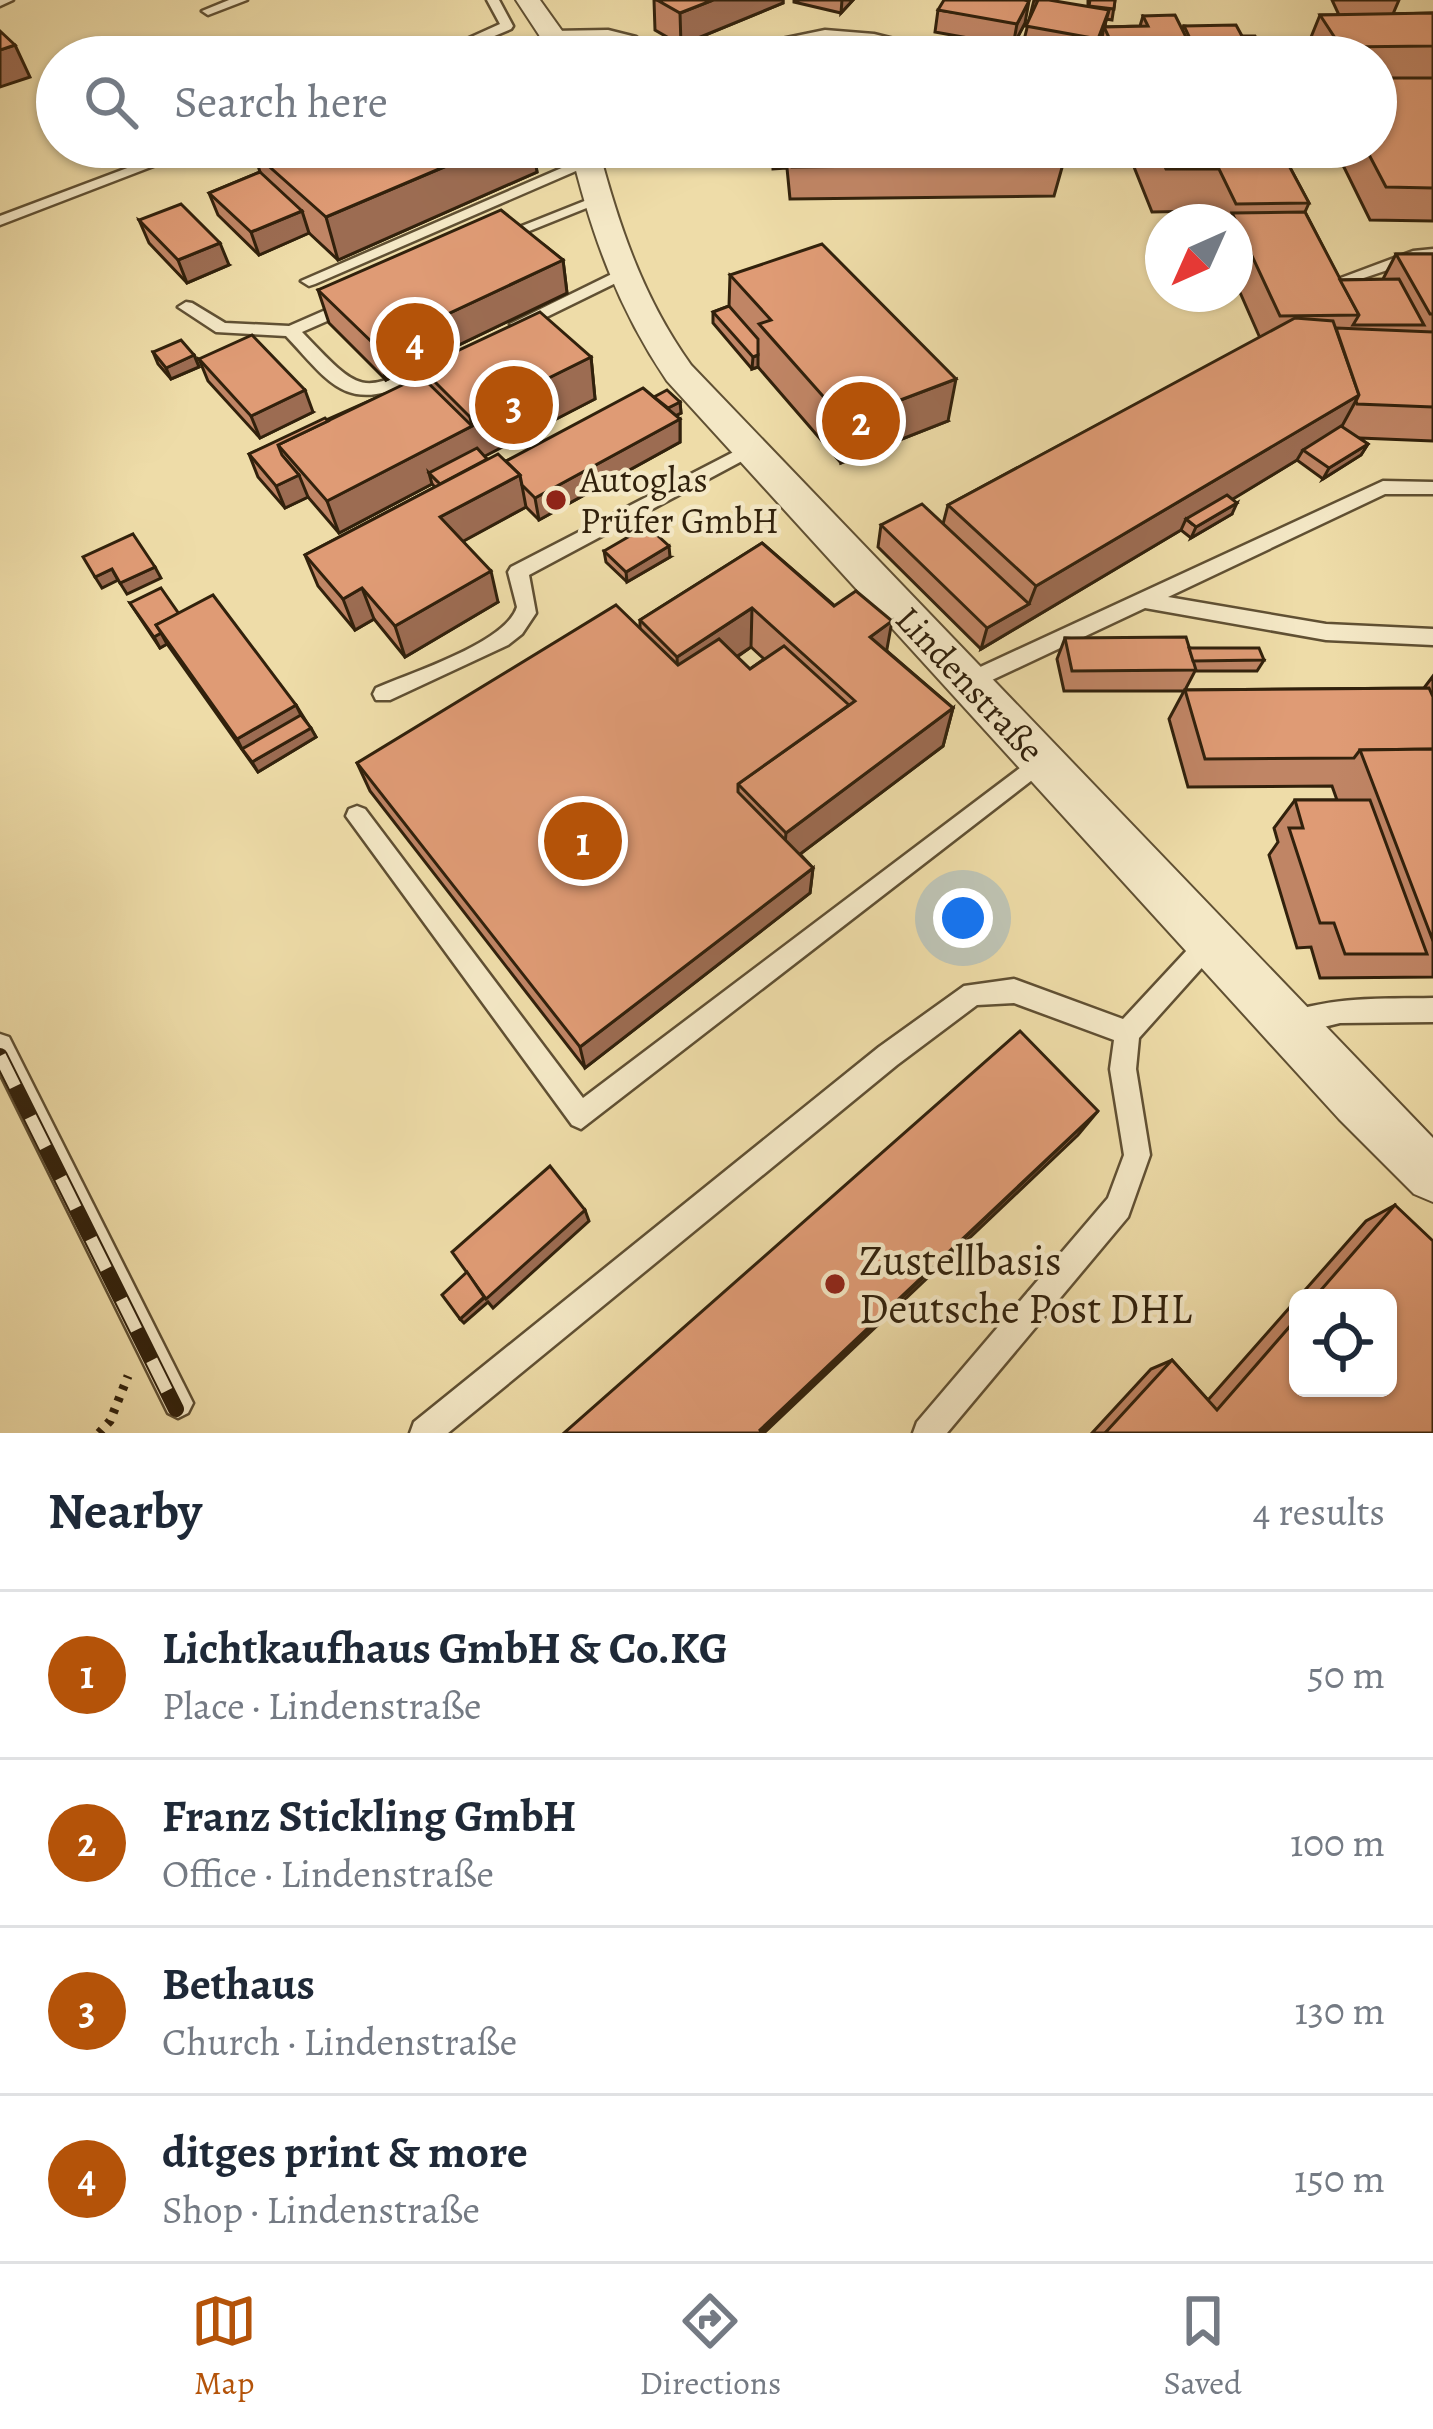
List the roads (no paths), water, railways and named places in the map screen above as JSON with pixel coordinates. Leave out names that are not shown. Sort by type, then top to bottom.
[{"type":"street","points":[[528,0],[550,36]]},
{"type":"street","name":"Lindenstraße","points":[[589,170],[620,275],[643,324],[679,373],[1286,1024],[1433,1175]]},
{"type":"lane","points":[[208,11],[241,0]]},
{"type":"lane","points":[[483,36],[507,26],[493,0]]},
{"type":"lane","points":[[790,36],[815,31],[862,36]]},
{"type":"lane","points":[[0,221],[140,168]]},
{"type":"lane","points":[[476,249],[589,170]]},
{"type":"lane","points":[[309,281],[589,170]]},
{"type":"lane","points":[[1346,279],[1418,254],[1433,254]]},
{"type":"lane","points":[[496,335],[620,275]]},
{"type":"lane","points":[[186,307],[222,328],[291,331],[373,295]]},
{"type":"lane","points":[[291,331],[346,388],[356,392],[375,392],[454,355]]},
{"type":"lane","points":[[383,694],[501,638],[523,622],[527,607],[518,572],[751,449]]},
{"type":"lane","points":[[970,682],[1383,487],[1433,488]]},
{"type":"lane","points":[[1143,600],[1326,632],[1433,637]]},
{"type":"lane","points":[[357,816],[581,1116],[1041,761]]},
{"type":"lane","points":[[928,1433],[1118,1208],[1137,1155],[1123,1069],[1126,1034],[1210,943]]},
{"type":"lane","points":[[425,1433],[888,1056],[973,994],[1014,991],[1126,1034]]},
{"type":"lane","points":[[1286,1024],[1340,1011],[1433,1010]]},
{"type":"lane","points":[[0,1046],[178,1403]]},
{"type":"railway","points":[[0,1056],[176,1409]]},
{"type":"place","name":"ditges print & more","points":[[415,342]]},
{"type":"place","name":"Bethaus","points":[[514,405]]},
{"type":"place","name":"Franz Stickling GmbH","points":[[861,421]]},
{"type":"place","name":"Autoglas Prüfer GmbH","points":[[556,500]]},
{"type":"place","name":"Lichtkaufhaus GmbH & Co.KG","points":[[583,841]]},
{"type":"place","name":"Zustellbasis Deutsche Post DHL","points":[[835,1284]]}]
